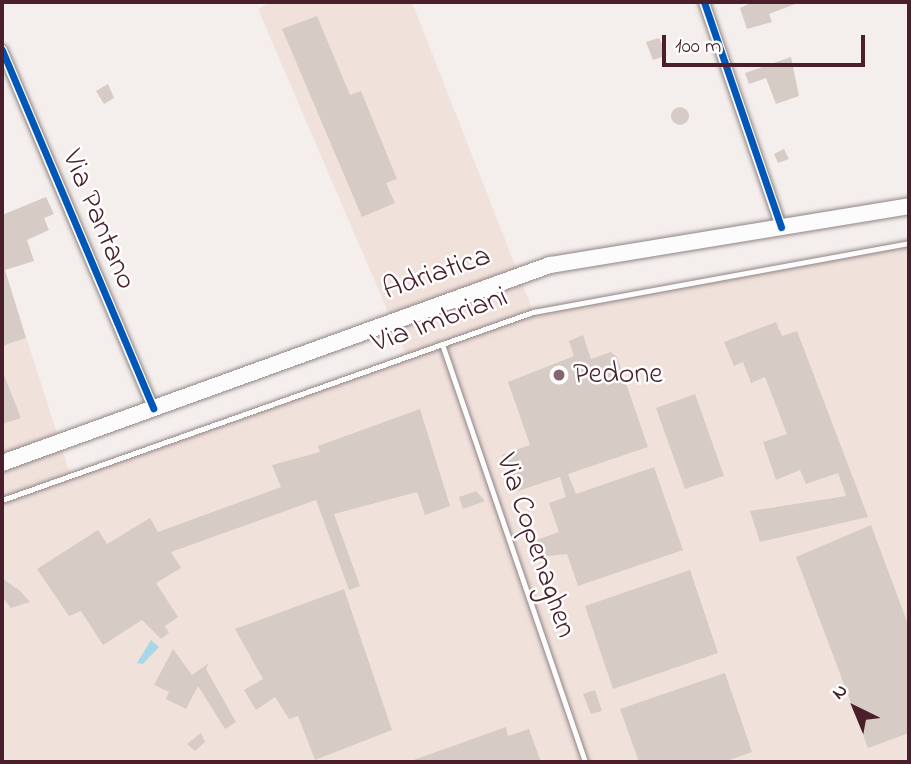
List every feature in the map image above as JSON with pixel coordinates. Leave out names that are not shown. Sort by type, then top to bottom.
[{"type":"main road","name":"Adriatica","points":[[2,463],[550,265],[909,206]]},
{"type":"street","points":[[704,2],[781,227]]},
{"type":"street","name":"Via Pantano","points":[[2,50],[153,408]]},
{"type":"lane","name":"Via Imbriani","points":[[2,500],[533,312],[653,285],[909,243]]},
{"type":"lane","name":"Via Copenaghen","points":[[442,344],[586,762]]},
{"type":"shaded area","points":[[271,2],[412,2],[533,311],[909,243],[909,762],[2,762],[2,262],[71,477],[407,356],[258,9]]},
{"type":"water","points":[[151,640],[159,647],[143,664],[137,663]]},
{"type":"building","points":[[753,2],[798,3],[769,14],[772,22],[747,29],[740,8]]},
{"type":"building","points":[[317,16],[350,95],[361,91],[397,179],[386,183],[395,203],[362,217],[282,29]]},
{"type":"building","points":[[659,38],[667,55],[653,60],[646,42]]},
{"type":"building","points":[[791,57],[799,96],[776,104],[766,78],[749,84],[745,73]]},
{"type":"building","points":[[108,84],[114,98],[104,104],[96,91]]},
{"type":"building","points":[[676,107],[684,107],[689,116],[687,123],[676,125],[671,120],[671,112]]},
{"type":"building","points":[[784,149],[789,159],[778,163],[774,154]]},
{"type":"building","points":[[46,197],[54,214],[44,218],[49,230],[27,240],[34,261],[5,270],[26,338],[2,346],[2,215]]},
{"type":"building","points":[[776,322],[782,336],[797,331],[868,517],[760,542],[750,511],[846,496],[838,473],[806,484],[800,470],[776,480],[763,442],[787,434],[765,377],[751,383],[743,362],[734,366],[724,342]]},
{"type":"building","points":[[583,335],[591,359],[611,352],[617,357],[648,447],[568,474],[576,494],[654,467],[683,550],[578,586],[567,554],[539,557],[531,542],[559,532],[549,503],[566,497],[560,477],[515,492],[502,455],[530,445],[508,382],[574,356],[569,341]]},
{"type":"building","points":[[2,370],[21,418],[2,424]]},
{"type":"building","points":[[695,394],[724,476],[685,489],[656,408]]},
{"type":"building","points":[[420,409],[450,506],[425,515],[417,492],[334,514],[360,586],[349,590],[316,500],[171,552],[181,568],[156,583],[178,617],[165,626],[169,633],[161,639],[142,620],[103,645],[81,611],[69,616],[37,569],[98,530],[107,544],[150,518],[158,532],[281,487],[272,465],[320,452],[318,446]]},
{"type":"building","points":[[476,491],[485,501],[463,509],[459,497]]},
{"type":"building","points":[[871,525],[909,627],[909,733],[868,748],[796,557]]},
{"type":"building","points":[[690,570],[718,653],[613,689],[585,606]]},
{"type":"building","points":[[2,578],[30,602],[11,608],[2,597]]},
{"type":"building","points":[[344,589],[392,730],[315,760],[298,716],[289,719],[275,697],[256,710],[244,690],[263,679],[235,629]]},
{"type":"building","points":[[173,649],[192,675],[209,663],[206,669],[236,722],[225,729],[198,686],[186,709],[166,699],[169,692],[154,685]]},
{"type":"building","points":[[725,673],[752,752],[724,762],[639,762],[620,709]]},
{"type":"building","points":[[595,690],[602,711],[591,714],[583,694]]},
{"type":"building","points":[[506,727],[508,736],[529,729],[541,762],[408,762]]},
{"type":"building","points":[[201,733],[205,742],[195,751],[187,744]]},
{"type":"cycle path","points":[[704,2],[781,227]]},
{"type":"cycle path","points":[[2,50],[153,408]]},
{"type":"place","name":"Pedone","points":[[559,375]]}]
